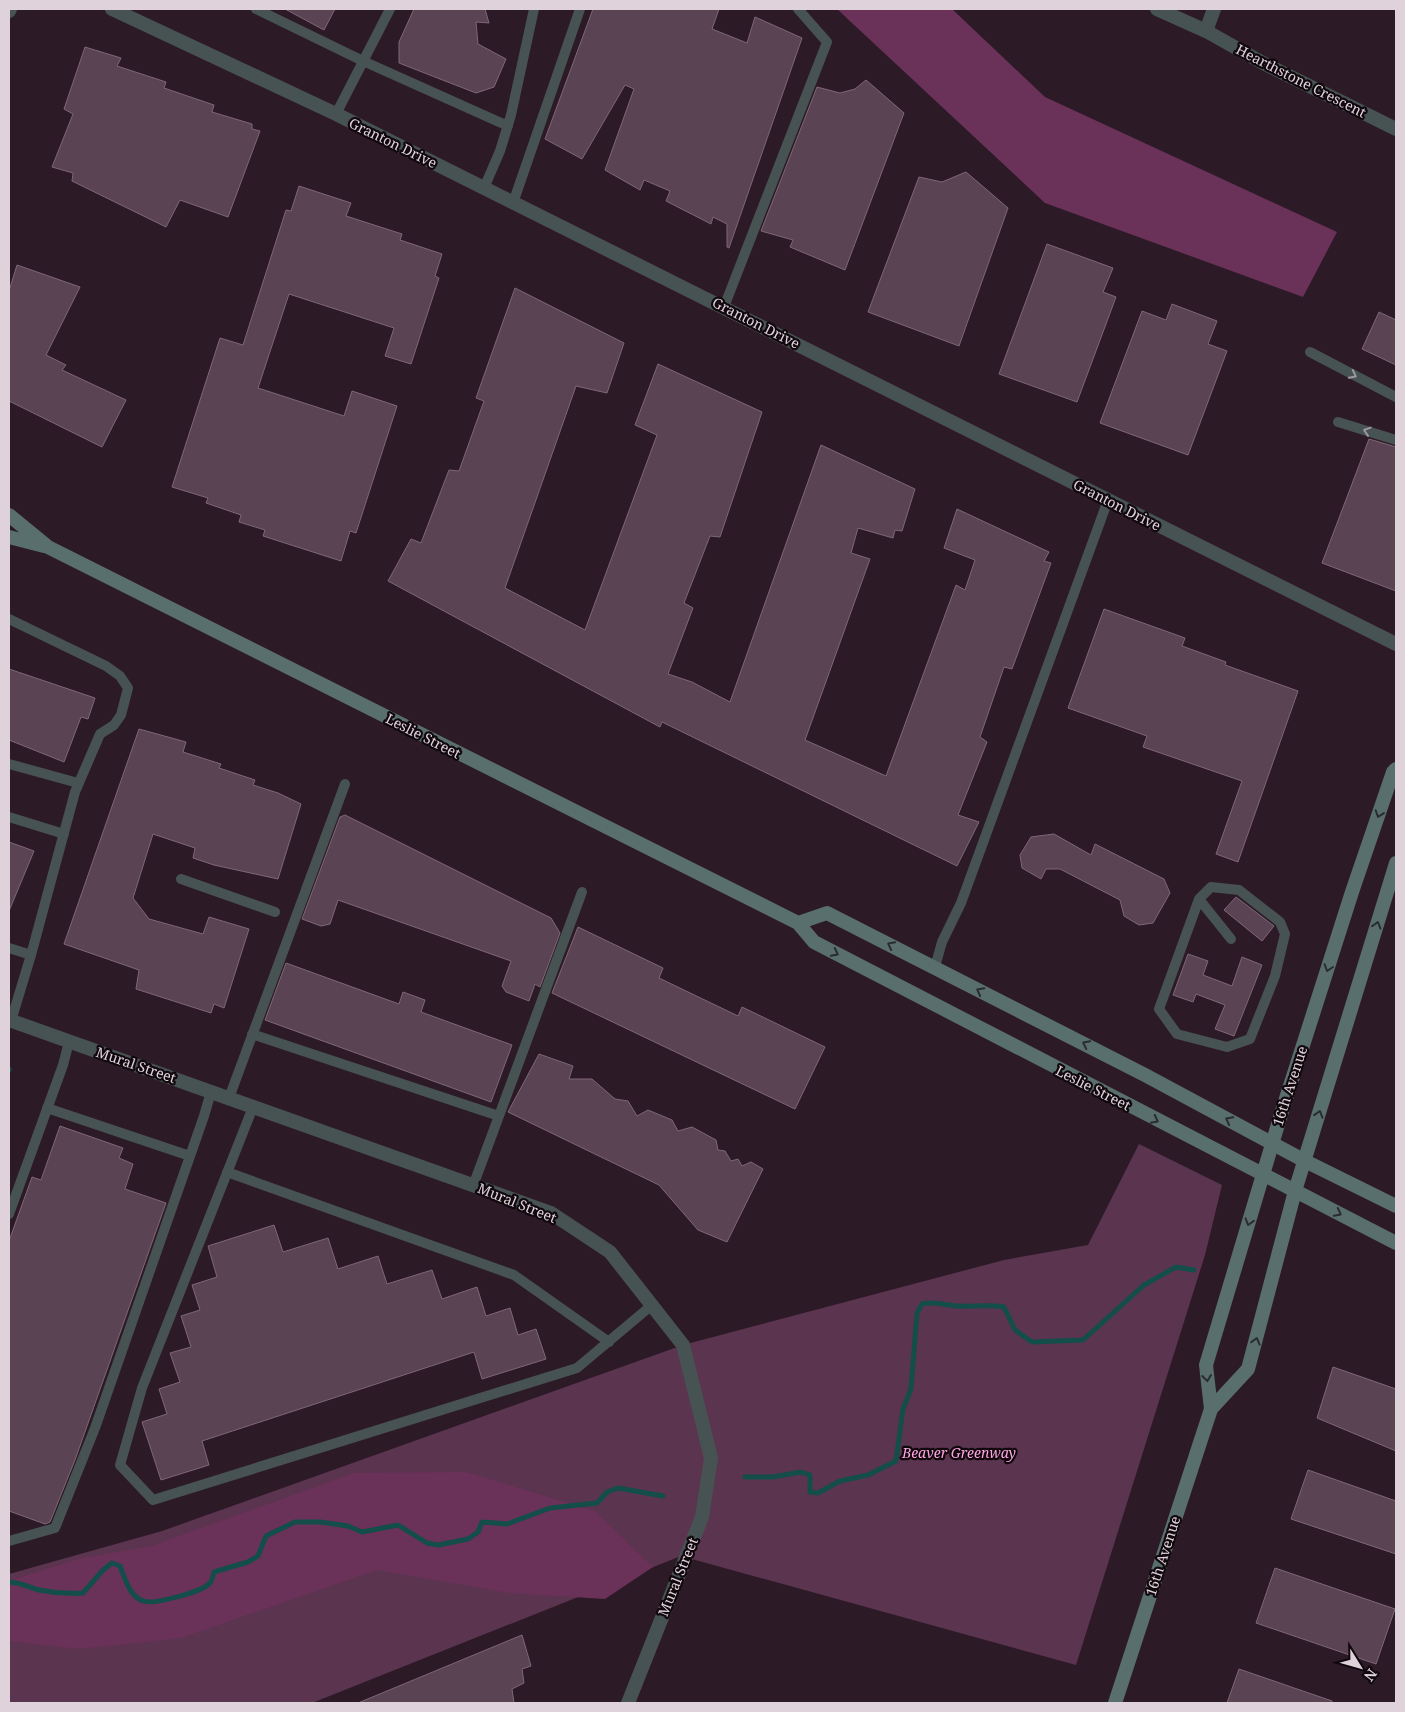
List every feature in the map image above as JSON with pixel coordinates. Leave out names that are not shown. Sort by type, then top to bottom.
[{"type":"main road","name":"Leslie Street","points":[[9,515],[48,547]]},
{"type":"main road","name":"Leslie Street","points":[[9,537],[48,547],[798,922],[814,942],[1396,1243]]},
{"type":"main road","name":"16th Avenue","points":[[1115,1703],[1211,1409],[1206,1365],[1272,1143],[1352,892],[1393,772],[1396,769]]},
{"type":"main road","name":"16th Avenue","points":[[1211,1409],[1248,1369],[1295,1191],[1396,863]]},
{"type":"main road","points":[[798,922],[827,913],[1145,1075],[1305,1161],[1396,1206]]},
{"type":"street","name":"Granton Drive","points":[[112,9],[336,114],[1396,644]]},
{"type":"street","name":"Hearthstone Crescent","points":[[1157,9],[1206,31],[1263,63],[1396,129]]},
{"type":"street","points":[[1206,31],[1214,9]]},
{"type":"street","name":"Mural Street","points":[[10,1021],[551,1214],[610,1252],[683,1345],[711,1458],[702,1517],[628,1703]]},
{"type":"lane","points":[[256,9],[363,61],[508,126]]},
{"type":"lane","points":[[336,114],[390,9]]},
{"type":"lane","points":[[484,188],[500,151],[508,126],[518,88],[534,9]]},
{"type":"lane","points":[[513,203],[580,9]]},
{"type":"lane","points":[[724,308],[827,42],[798,9]]},
{"type":"lane","points":[[1310,352],[1396,397]]},
{"type":"lane","points":[[1338,422],[1396,440]]},
{"type":"lane","points":[[935,967],[942,942],[965,894],[1108,500]]},
{"type":"lane","points":[[9,619],[106,666],[120,676],[128,688],[121,715],[114,725],[100,734],[78,783],[31,954],[10,1021]]},
{"type":"lane","points":[[9,764],[78,783]]},
{"type":"lane","points":[[229,1098],[345,784]]},
{"type":"lane","points":[[9,817],[64,834]]},
{"type":"lane","points":[[181,879],[275,912]]},
{"type":"lane","points":[[1211,887],[1239,890],[1280,922],[1285,934],[1275,976],[1250,1038],[1227,1047],[1177,1034],[1159,1009],[1199,899],[1211,887]]},
{"type":"lane","points":[[473,1186],[582,892]]},
{"type":"lane","points":[[1199,899],[1230,939]]},
{"type":"lane","points":[[9,948],[31,954]]},
{"type":"lane","points":[[252,1034],[499,1116]]},
{"type":"lane","points":[[9,1214],[63,1065],[69,1042]]},
{"type":"lane","points":[[9,1541],[56,1528],[95,1428],[190,1156],[210,1092]]},
{"type":"lane","points":[[253,1107],[142,1388],[120,1465],[153,1500],[577,1368],[652,1305]]},
{"type":"lane","points":[[47,1108],[190,1156]]},
{"type":"lane","points":[[227,1172],[514,1275],[608,1342]]},
{"type":"green space","name":"Beaver Greenway","points":[[1139,1144],[1222,1185],[1205,1255],[1076,1665],[681,1556],[312,1703],[9,1703],[9,1574],[162,1531],[683,1345],[1004,1260],[1088,1245]]},
{"type":"shaded area","points":[[837,9],[952,9],[1045,97],[1337,232],[1303,297],[1045,203]]},
{"type":"shaded area","points":[[466,1472],[595,1511],[653,1567],[605,1599],[509,1593],[377,1570],[181,1638],[79,1649],[9,1641],[9,1581],[78,1559],[151,1546],[354,1473]]},
{"type":"building","points":[[285,9],[335,9],[324,30]]},
{"type":"building","points":[[414,9],[485,9],[489,23],[476,22],[478,44],[506,59],[494,87],[476,93],[399,63],[399,42]]},
{"type":"building","points":[[593,9],[719,9],[712,29],[747,43],[755,17],[802,38],[729,248],[727,247],[727,224],[713,217],[711,224],[666,201],[670,191],[644,180],[640,190],[605,170],[634,89],[625,85],[582,159],[545,139]]},
{"type":"building","points":[[85,47],[121,58],[117,66],[166,82],[164,88],[214,105],[212,112],[252,124],[252,129],[260,131],[228,217],[180,200],[166,227],[72,181],[73,173],[52,167],[73,114],[64,109]]},
{"type":"building","points":[[866,80],[904,113],[845,270],[790,247],[793,240],[761,231],[817,87],[840,93],[855,89]]},
{"type":"building","points":[[966,172],[1008,208],[959,346],[868,312],[919,177],[942,182]]},
{"type":"building","points":[[299,186],[351,203],[346,216],[402,234],[400,240],[442,254],[435,276],[439,278],[411,364],[385,356],[394,328],[289,294],[258,388],[344,416],[352,391],[397,406],[356,533],[350,531],[341,561],[263,536],[265,530],[239,522],[241,515],[206,503],[208,498],[172,487],[220,338],[243,345],[286,210],[291,211]]},
{"type":"building","points":[[1047,244],[1113,268],[1103,292],[1116,297],[1077,402],[999,374]]},
{"type":"building","points":[[17,265],[80,287],[46,355],[66,365],[62,370],[126,400],[102,447],[9,401],[9,291]]},
{"type":"building","points":[[515,288],[624,343],[607,393],[576,386],[505,588],[585,630],[657,435],[635,425],[658,364],[762,412],[720,537],[710,536],[684,603],[693,608],[668,674],[692,682],[730,702],[821,445],[915,489],[902,531],[895,530],[893,538],[858,528],[851,553],[870,559],[805,740],[886,776],[956,585],[965,590],[975,560],[944,548],[957,509],[1049,552],[1044,561],[1051,563],[1012,669],[1004,667],[980,737],[987,742],[958,815],[979,822],[957,866],[662,722],[660,727],[388,581],[411,539],[421,543],[449,470],[459,471],[484,401],[476,398]]},
{"type":"building","points":[[1172,304],[1217,321],[1208,344],[1227,351],[1188,455],[1100,423],[1142,311],[1166,320]]},
{"type":"building","points":[[1379,312],[1396,320],[1396,365],[1362,349]]},
{"type":"building","points":[[1369,439],[1396,447],[1396,591],[1322,563]]},
{"type":"building","points":[[1104,609],[1185,638],[1182,646],[1226,662],[1225,665],[1298,691],[1238,862],[1216,854],[1242,781],[1143,747],[1147,736],[1068,708]]},
{"type":"building","points":[[9,669],[95,698],[88,719],[81,717],[64,762],[9,740]]},
{"type":"building","points":[[139,729],[186,742],[183,752],[221,764],[219,768],[255,780],[253,785],[278,793],[301,804],[278,879],[214,865],[193,858],[195,848],[153,834],[133,898],[149,919],[203,934],[209,917],[249,929],[224,1008],[214,1004],[211,1013],[136,989],[139,970],[64,944]]},
{"type":"building","points":[[345,815],[551,918],[560,933],[540,987],[535,984],[529,1001],[506,992],[502,986],[511,961],[338,900],[330,924],[321,926],[302,919],[340,817]]},
{"type":"building","points":[[1054,834],[1091,855],[1095,844],[1164,879],[1170,893],[1153,923],[1139,925],[1124,916],[1120,900],[1060,869],[1046,869],[1041,879],[1022,868],[1020,855],[1031,837]]},
{"type":"building","points":[[9,842],[34,851],[9,911]]},
{"type":"building","points":[[1236,897],[1274,926],[1262,941],[1224,910]]},
{"type":"building","points":[[578,927],[663,968],[659,978],[738,1016],[742,1007],[825,1047],[795,1109],[552,993]]},
{"type":"building","points":[[1188,954],[1208,961],[1203,975],[1232,986],[1242,957],[1262,965],[1234,1036],[1215,1029],[1225,1005],[1196,994],[1193,1002],[1173,995]]},
{"type":"building","points":[[286,963],[399,1004],[403,992],[425,1000],[421,1012],[512,1045],[491,1102],[265,1020]]},
{"type":"building","points":[[539,1054],[573,1066],[569,1079],[592,1079],[615,1099],[628,1101],[637,1116],[648,1110],[672,1120],[678,1131],[692,1127],[716,1140],[718,1150],[725,1151],[731,1161],[738,1159],[742,1166],[751,1162],[763,1169],[727,1242],[698,1230],[659,1185],[508,1112]]},
{"type":"building","points":[[60,1126],[123,1148],[119,1158],[133,1164],[125,1189],[166,1203],[75,1460],[50,1522],[45,1524],[9,1511],[9,1241],[32,1177],[41,1180]]},
{"type":"building","points":[[274,1225],[283,1252],[328,1238],[338,1269],[378,1256],[387,1284],[432,1270],[442,1299],[477,1287],[486,1316],[510,1308],[518,1335],[536,1329],[546,1359],[482,1379],[474,1352],[202,1441],[209,1465],[161,1480],[142,1422],[167,1414],[159,1389],[180,1382],[170,1353],[191,1347],[181,1316],[200,1310],[192,1285],[217,1277],[208,1246]]},
{"type":"building","points":[[1333,1367],[1396,1389],[1396,1451],[1317,1418]]},
{"type":"building","points":[[1308,1470],[1396,1501],[1396,1554],[1291,1519]]},
{"type":"building","points":[[1275,1568],[1395,1609],[1376,1664],[1256,1623]]},
{"type":"building","points":[[522,1635],[531,1666],[522,1669],[524,1683],[512,1689],[514,1703],[358,1703]]},
{"type":"building","points":[[1239,1669],[1332,1701],[1332,1703],[1227,1703]]},
{"type":"waterway","points":[[745,1477],[773,1477],[801,1472],[810,1475],[810,1492],[818,1493],[840,1481],[868,1475],[896,1461],[903,1409],[911,1389],[917,1313],[922,1304],[1004,1307],[1015,1330],[1032,1342],[1083,1340],[1144,1285],[1176,1267],[1194,1270]]},
{"type":"waterway","points":[[9,1582],[50,1592],[83,1593],[103,1570],[112,1563],[120,1566],[128,1586],[138,1599],[148,1602],[157,1601],[188,1594],[205,1587],[211,1582],[214,1572],[248,1562],[258,1556],[266,1536],[295,1522],[320,1522],[348,1526],[362,1532],[398,1525],[427,1543],[438,1545],[468,1539],[478,1532],[482,1522],[507,1524],[550,1508],[597,1503],[607,1492],[618,1488],[663,1496]]}]
